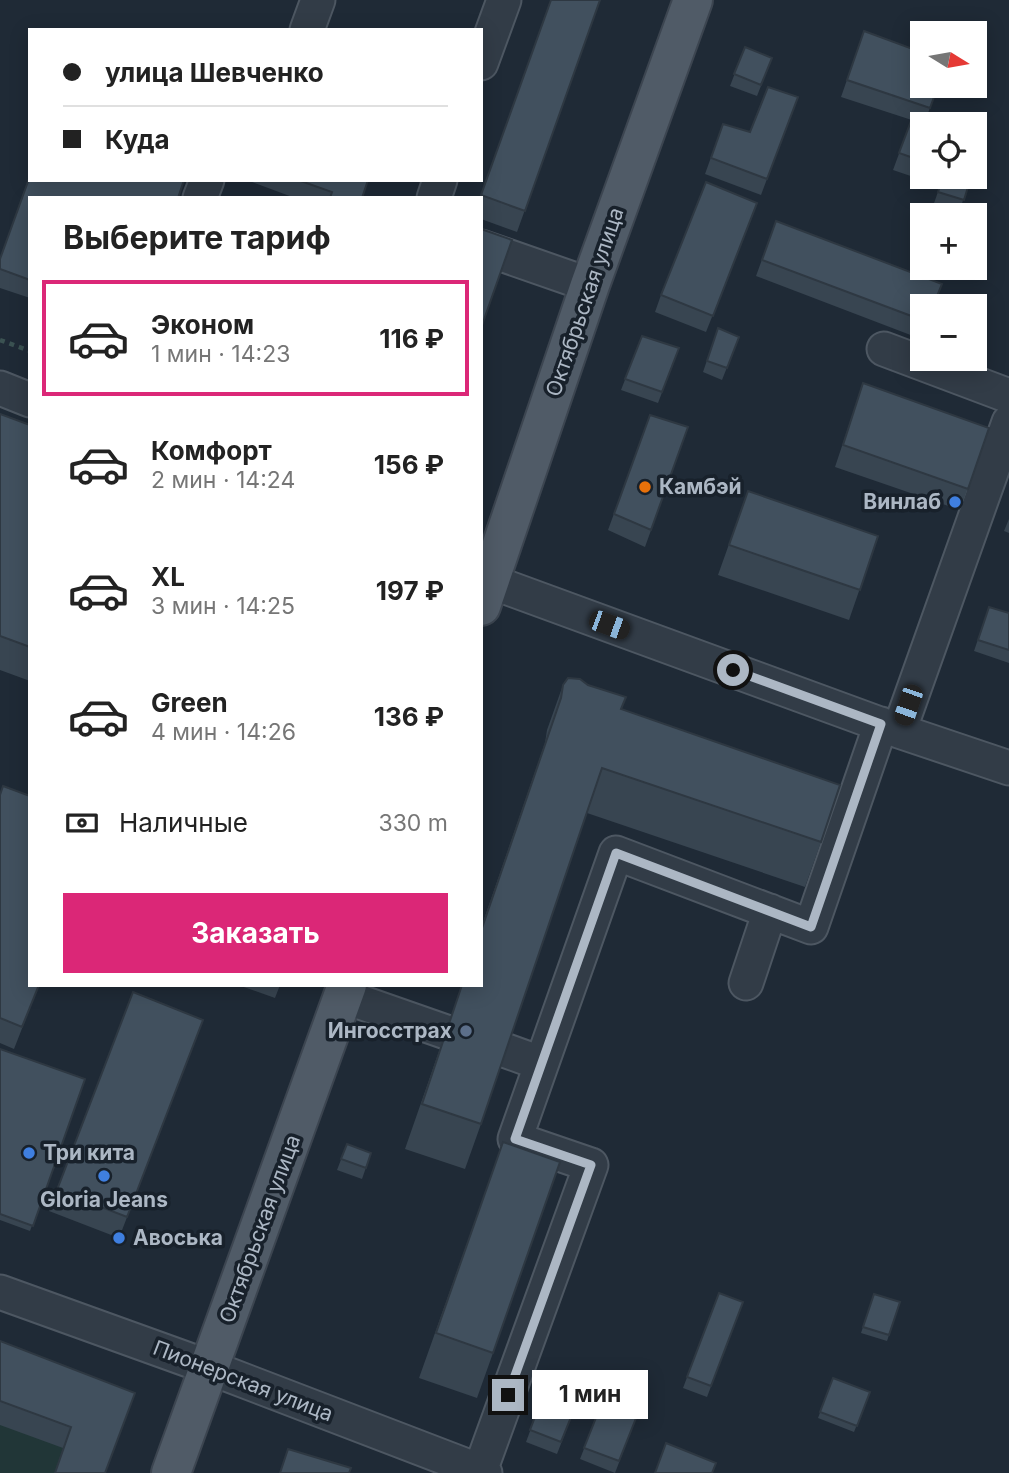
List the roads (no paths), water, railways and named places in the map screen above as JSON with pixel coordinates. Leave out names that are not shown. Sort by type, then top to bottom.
[{"type":"main road","name":"Октябрьская улица","points":[[484,588],[693,0]]},
{"type":"main road","name":"Октябрьская улица","points":[[171,1473],[345,991]]},
{"type":"street","points":[[308,28],[318,0]]},
{"type":"street","points":[[483,58],[504,0]]},
{"type":"street","points":[[483,248],[590,285]]},
{"type":"street","points":[[884,349],[1009,396]]},
{"type":"street","points":[[0,388],[28,399]]},
{"type":"street","points":[[482,1472],[591,1165],[515,1139],[616,853],[811,927],[1009,422]]},
{"type":"street","points":[[484,588],[1009,768]]},
{"type":"street","points":[[746,983],[770,911]]},
{"type":"street","points":[[345,991],[446,1032]]},
{"type":"street","points":[[504,1051],[540,1063]]},
{"type":"street","name":"Пионерская улица","points":[[0,1292],[211,1368],[482,1472]]},
{"type":"place","name":"Камбэй","points":[[645,487]]},
{"type":"place","name":"Винлаб","points":[[955,502]]},
{"type":"place","name":"Ингосстрах","points":[[466,1031]]},
{"type":"place","name":"Три кита","points":[[29,1153]]},
{"type":"place","name":"Gloria Jeans","points":[[104,1176]]},
{"type":"place","name":"Авоська","points":[[119,1238]]}]
